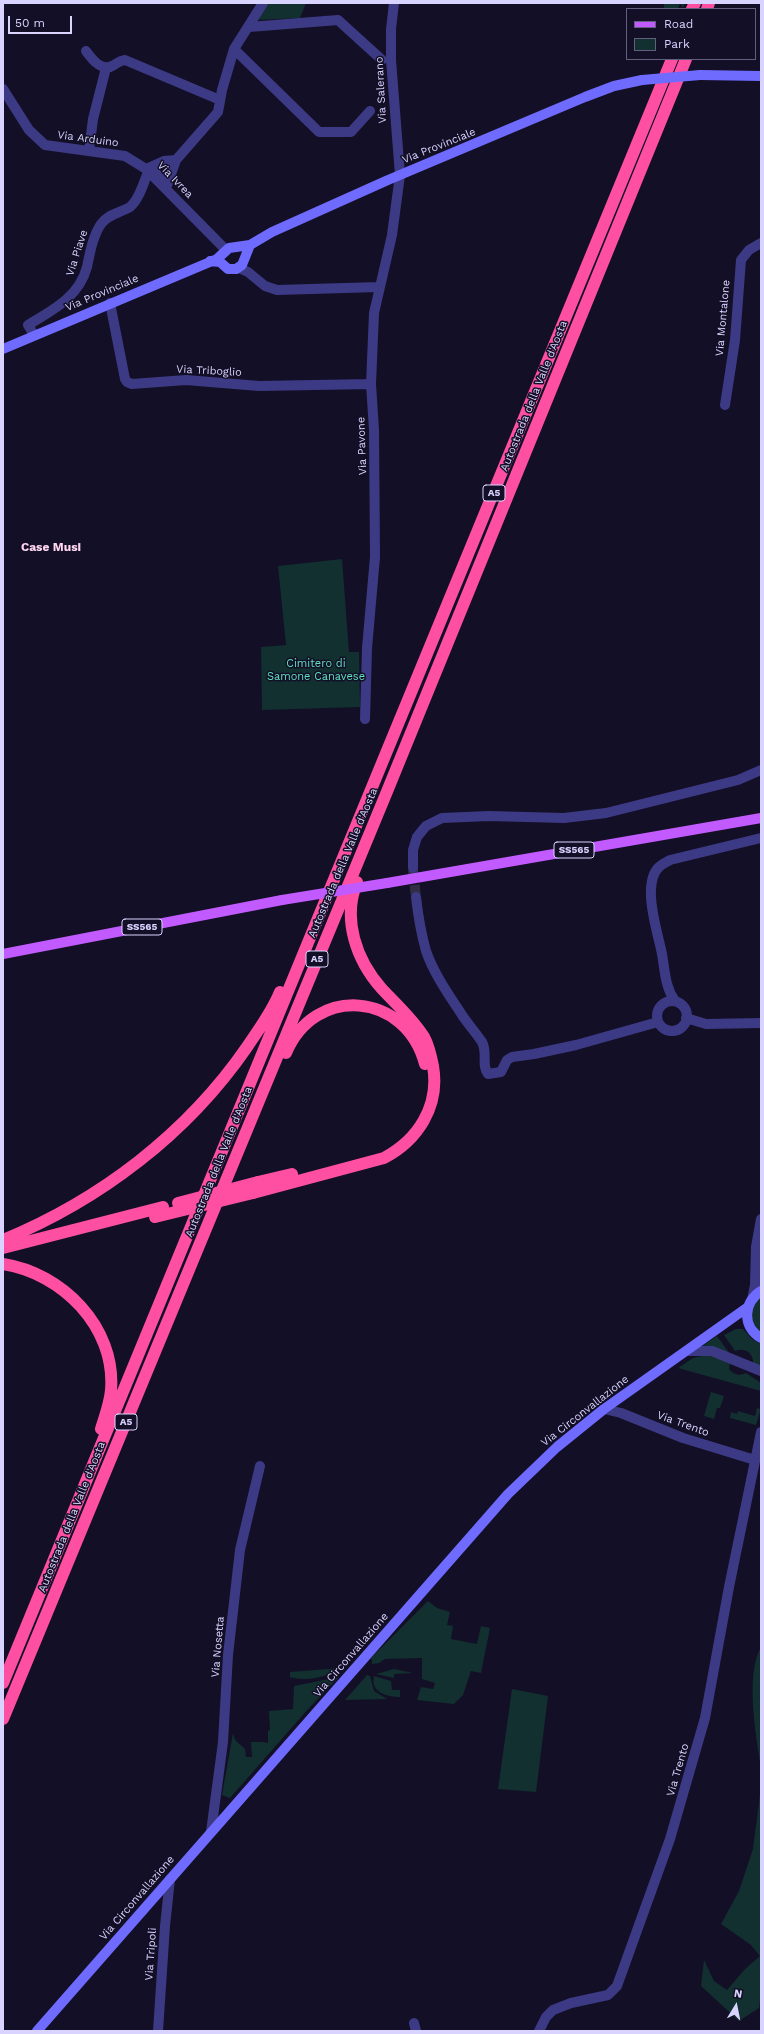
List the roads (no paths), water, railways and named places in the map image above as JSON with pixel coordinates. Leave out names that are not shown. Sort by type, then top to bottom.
[{"type":"highway","name":"Autostrada della Valle d'Aosta","points":[[3,1683],[81,1497],[672,60]]},
{"type":"highway","name":"Autostrada della Valle d'Aosta","points":[[3,1719],[386,794],[686,60]]},
{"type":"highway","points":[[3,1248],[163,1207],[384,1158],[410,1141],[430,1109],[435,1079],[428,1045],[416,1026],[371,976],[358,950],[351,921],[351,904],[356,884],[381,819],[386,794]]},
{"type":"highway","points":[[3,1240],[50,1219],[101,1189],[150,1153],[196,1109],[241,1055],[266,1019],[277,999],[294,961],[316,926]]},
{"type":"highway","points":[[3,1257],[155,1217],[255,1187],[378,1153],[398,1141],[414,1124],[424,1104],[427,1072],[422,1052],[412,1034],[406,1028],[388,1014],[377,1009],[365,1006],[342,1006],[321,1013],[304,1025],[290,1044],[276,1077],[249,1125]]},
{"type":"highway","points":[[3,1264],[15,1266],[39,1274],[70,1295],[94,1324],[103,1344],[111,1376],[109,1402],[88,1459],[81,1497]]},
{"type":"main road","name":"Via Provinciale","points":[[3,349],[250,245],[272,232],[400,175],[614,86],[642,80],[700,75],[761,76]]},
{"type":"main road","points":[[244,265],[250,245]]},
{"type":"main road","points":[[227,254],[242,252],[244,265]]},
{"type":"main road","name":"Via Provinciale","points":[[227,254],[232,270],[244,265]]},
{"type":"main road","name":"SS565","points":[[3,954],[282,900],[761,818]]},
{"type":"main road","name":"Via Circonvallazione","points":[[37,2031],[508,1494],[557,1447],[604,1409],[717,1330],[750,1303],[761,1291]]},
{"type":"main road","points":[[750,1303],[747,1318],[750,1328],[761,1338]]},
{"type":"main road","name":"Via Circonvallazione","points":[[717,1330],[734,1324],[750,1328]]},
{"type":"street","name":"Via Ivrea","points":[[227,254],[150,170],[164,161],[176,160],[218,112],[234,49],[263,3]]},
{"type":"street","name":"Via Salerano","points":[[394,3],[391,28],[391,60],[400,175]]},
{"type":"street","points":[[249,27],[338,20],[382,60]]},
{"type":"street","points":[[234,49],[319,132],[351,132],[370,111]]},
{"type":"street","points":[[86,51],[98,65],[106,68],[113,66],[119,61],[125,60],[220,100]]},
{"type":"street","points":[[89,151],[93,119],[106,68]]},
{"type":"street","name":"Via Arduino","points":[[3,90],[29,130],[45,145],[125,156],[150,170]]},
{"type":"street","points":[[166,188],[176,160]]},
{"type":"street","name":"Via Piave","points":[[34,336],[28,325],[60,306],[75,292],[86,269],[98,229],[106,218],[130,206],[135,201],[150,170]]},
{"type":"street","name":"Via Pavone","points":[[365,719],[367,648],[375,557],[374,430],[371,384],[374,313],[392,235],[400,175]]},
{"type":"street","name":"Via Montalone","points":[[725,405],[734,340],[741,260],[749,250],[761,243]]},
{"type":"street","points":[[244,265],[265,286],[277,290],[379,287]]},
{"type":"street","name":"Via Triboglio","points":[[110,303],[125,379],[127,382],[132,384],[186,380],[258,386],[371,384]]},
{"type":"street","points":[[413,868],[413,850],[417,837],[426,826],[442,818],[481,816],[564,818],[606,813],[738,780],[761,770]]},
{"type":"street","points":[[675,1001],[670,1001],[662,1005],[657,1013],[658,1022],[664,1028],[673,1030],[681,1027],[686,1018],[685,1010],[675,1001],[666,983],[662,952],[652,909],[652,884],[656,871],[659,866],[670,860],[761,838]]},
{"type":"street","points":[[416,897],[420,926],[427,952],[436,973],[482,1043],[485,1051],[485,1070],[488,1074],[500,1072],[507,1060],[512,1057],[576,1045],[658,1022]]},
{"type":"street","points":[[686,1018],[706,1024],[761,1023]]},
{"type":"street","points":[[750,1303],[755,1286],[756,1247],[761,1219]]},
{"type":"street","points":[[759,1236],[761,1262]]},
{"type":"street","points":[[687,1351],[712,1351],[761,1371]]},
{"type":"street","name":"Via Trento","points":[[604,1409],[621,1413],[683,1438],[755,1460]]},
{"type":"street","name":"Via Trento","points":[[539,2031],[546,2017],[553,2010],[571,2003],[608,1995],[617,1986],[670,1839],[706,1718],[761,1432]]},
{"type":"street","name":"Via Nosetta","points":[[211,1832],[223,1742],[228,1655],[240,1550],[260,1466]]},
{"type":"street","name":"Via Tripoli","points":[[158,2031],[165,1926],[170,1879]]},
{"type":"tunnel","points":[[413,870],[416,897]]},
{"type":"district","name":"Case Musi","points":[[51,547]]},
{"type":"park label","name":"Cimitero di Samone Canavese","points":[[316,670]]}]
